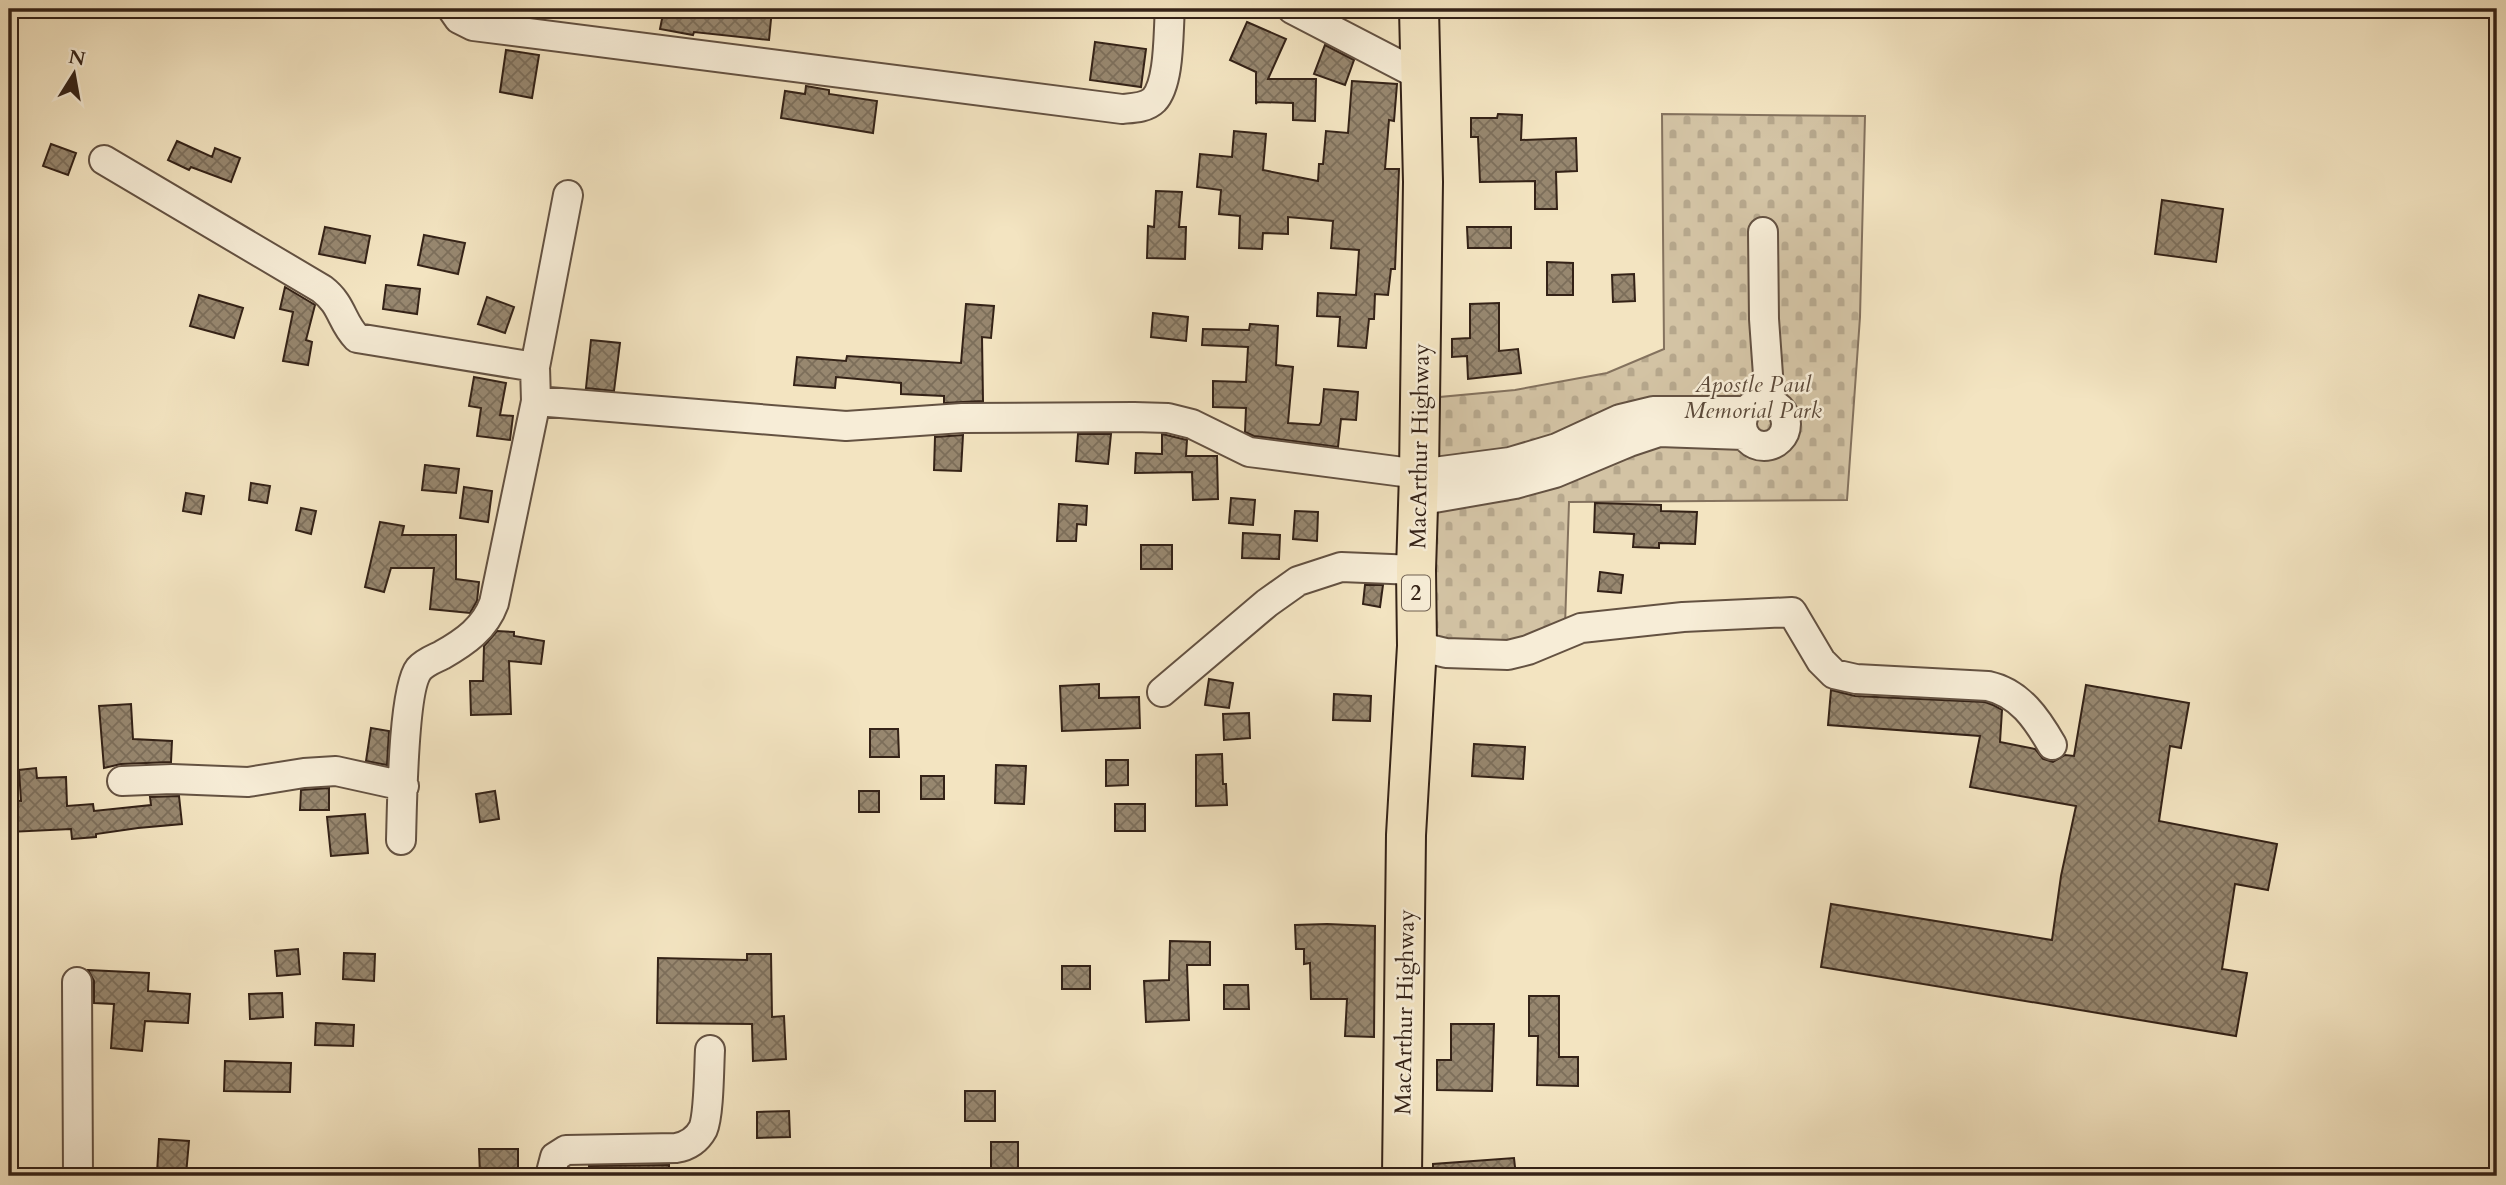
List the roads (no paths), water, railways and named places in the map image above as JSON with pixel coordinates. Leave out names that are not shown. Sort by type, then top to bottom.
[{"type":"highway","name":"MacArthur Highway","points":[[1402,1176],[1406,835],[1417,646],[1423,182],[1419,9]]},
{"type":"street","points":[[452,9],[459,19],[473,26],[1122,109],[1144,106],[1153,101],[1160,91],[1164,78],[1170,9]]},
{"type":"street","points":[[1292,9],[1421,76]]},
{"type":"street","points":[[104,160],[322,289],[339,305],[347,325],[358,338],[536,367]]},
{"type":"street","points":[[401,840],[409,702],[413,678],[424,664],[475,633],[489,617],[491,610],[536,401],[536,367],[568,195]]},
{"type":"street","points":[[536,401],[846,426],[962,418],[1168,418],[1192,424],[1249,452],[1418,487],[1512,473],[1555,473],[1656,421],[1753,416],[1764,319],[1763,232]]},
{"type":"street","points":[[1162,692],[1298,581],[1341,567],[1416,570]]},
{"type":"street","points":[[1417,646],[1446,653],[1508,655],[1528,650],[1581,628],[1683,617],[1792,612],[1822,661],[1834,674],[1856,679],[1989,686],[2002,689],[2025,706],[2052,745]]},
{"type":"street","points":[[122,781],[172,779],[248,782],[336,771],[404,786]]},
{"type":"street","points":[[76,982],[78,1176]]},
{"type":"street","points":[[550,1176],[555,1157],[566,1150],[676,1148],[697,1138],[704,1124],[710,1050]]},
{"type":"park label","name":"Apostle Paul Memorial Park","points":[[1753,397]]}]
